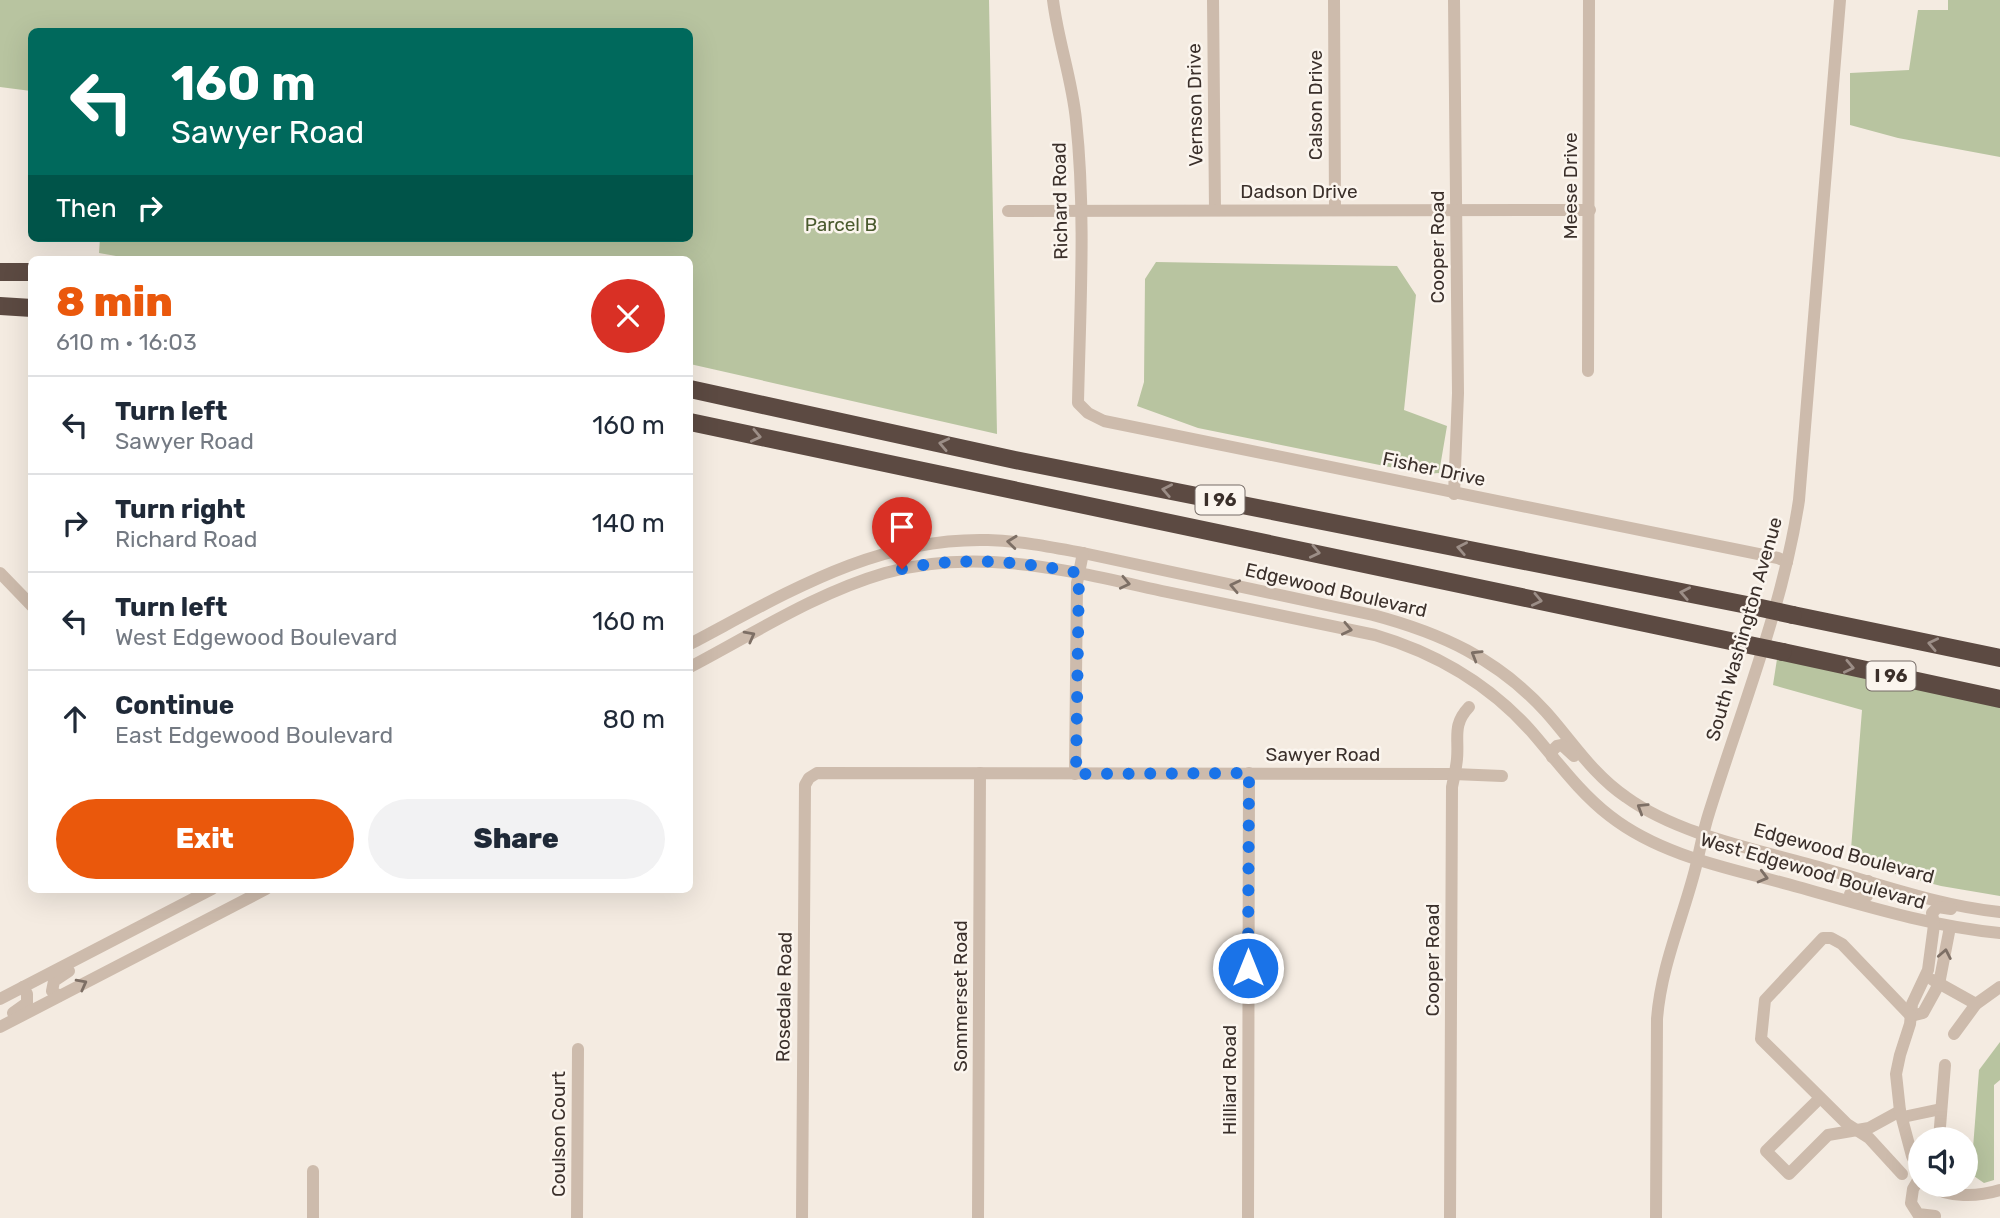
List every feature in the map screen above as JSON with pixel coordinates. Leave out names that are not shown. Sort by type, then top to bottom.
[{"type":"highway","points":[[0,272],[28,272]]},
{"type":"highway","points":[[0,306],[28,308]]},
{"type":"highway","name":"I 96","points":[[693,390],[1015,460],[1752,606],[2000,659]]},
{"type":"highway","name":"I 96","points":[[693,423],[2000,699]]},
{"type":"street","name":"Richard Road","points":[[1053,0],[1073,92],[1082,211],[1078,403]]},
{"type":"street","name":"Vernson Drive","points":[[1213,0],[1215,210]]},
{"type":"street","name":"Calson Drive","points":[[1334,0],[1335,210]]},
{"type":"street","name":"Cooper Road","points":[[1454,0],[1458,393],[1454,494]]},
{"type":"street","name":"Meese Drive","points":[[1588,371],[1589,0]]},
{"type":"street","name":"South Washington Avenue","points":[[1656,1218],[1657,1020],[1660,990],[1708,817],[1787,562],[1799,500],[1840,0]]},
{"type":"street","name":"Dadson Drive","points":[[1008,211],[1590,210]]},
{"type":"street","name":"Fisher Drive","points":[[1078,403],[1088,413],[1104,421],[1787,562]]},
{"type":"street","name":"Edgewood Boulevard","points":[[693,642],[853,562],[892,550],[956,540],[1010,541],[1083,553],[1415,625],[1476,654],[1526,692],[1608,784],[1650,813],[1672,824],[1912,894],[1996,912]]},
{"type":"street","points":[[1076,774],[1079,573],[1083,553]]},
{"type":"street","name":"West Edgewood Boulevard","points":[[789,615],[838,590],[884,574],[920,565],[985,561],[1018,563],[1079,573],[1375,635],[1407,645],[1464,672],[1489,690],[1530,730],[1589,799],[1611,817],[1663,846],[1697,859],[1934,925],[2000,933]]},
{"type":"street","points":[[693,665],[789,615],[798,602],[846,580],[855,569],[853,562]]},
{"type":"street","points":[[0,573],[28,602]]},
{"type":"street","points":[[720,651],[717,640],[721,635],[769,610],[774,600]]},
{"type":"street","name":"Cooper Road","points":[[1450,1218],[1452,787],[1460,717],[1469,707]]},
{"type":"street","points":[[1552,757],[1552,751],[1562,745],[1595,780],[1608,784]]},
{"type":"street","name":"Sawyer Road","points":[[809,778],[817,773],[1502,776]]},
{"type":"street","name":"Sommerset Road","points":[[978,1218],[980,773]]},
{"type":"street","name":"Hilliard Road","points":[[1248,1218],[1249,773]]},
{"type":"street","name":"Rosedale Road","points":[[802,1218],[806,785],[809,778]]},
{"type":"street","points":[[1798,887],[1815,885],[1863,898],[1869,891],[1868,881]]},
{"type":"street","points":[[220,912],[230,900],[243,893]]},
{"type":"street","points":[[0,1027],[258,893]]},
{"type":"street","points":[[0,999],[151,920],[189,894]]},
{"type":"street","points":[[1908,1141],[1901,1114],[1896,1074],[1912,1004],[1927,976],[1934,925],[1932,913],[1938,907],[1982,914],[1996,912]]},
{"type":"street","points":[[60,996],[52,991],[54,981],[143,933],[151,920]]},
{"type":"street","points":[[1911,1016],[1923,1013],[1939,984],[1950,927]]},
{"type":"street","points":[[1902,1174],[1869,1138],[1847,1124],[1761,1039],[1765,1000],[1823,938],[1831,938],[1842,944],[1911,1016]]},
{"type":"street","points":[[1927,976],[1976,1004]]},
{"type":"street","points":[[1954,1034],[1976,1004],[2000,987]]},
{"type":"street","points":[[0,1019],[27,1003],[27,994],[23,988]]},
{"type":"street","name":"Coulson Court","points":[[577,1218],[578,1049]]},
{"type":"street","points":[[1940,1127],[1945,1065]]},
{"type":"street","points":[[1820,1098],[1766,1152],[1789,1174],[1828,1135],[1869,1128],[1901,1114],[1941,1109]]},
{"type":"street","points":[[313,1171],[313,1218]]},
{"type":"street","points":[[1978,1193],[2000,1190]]},
{"type":"street","points":[[1912,1197],[1911,1203],[1918,1214],[1935,1217],[1941,1197]]},
{"type":"green space","name":"Parcel B","points":[[0,0],[989,0],[997,434],[693,365],[693,256],[116,256],[99,253],[100,242],[693,242],[693,28],[28,28],[28,91],[0,87]]},
{"type":"green space","points":[[1948,0],[2000,0],[2000,157],[1898,138],[1850,125],[1850,73],[1909,70],[1918,10],[1948,10]]},
{"type":"green space","points":[[1156,262],[1397,266],[1416,295],[1404,410],[1447,426],[1439,473],[1424,474],[1198,428],[1137,406],[1144,382],[1145,279]]},
{"type":"green space","points":[[1777,659],[2000,707],[2000,896],[1941,886],[1850,862],[1862,710],[1773,685]]},
{"type":"green space","points":[[2000,1042],[2000,1080],[1994,1085],[1994,1180],[1984,1183],[1978,1179],[1978,1127],[1975,1127],[1979,1070]]},
{"type":"route","points":[[902,569],[951,562],[985,561],[1018,563],[1079,573],[1076,774],[1249,773],[1248,968]]}]
